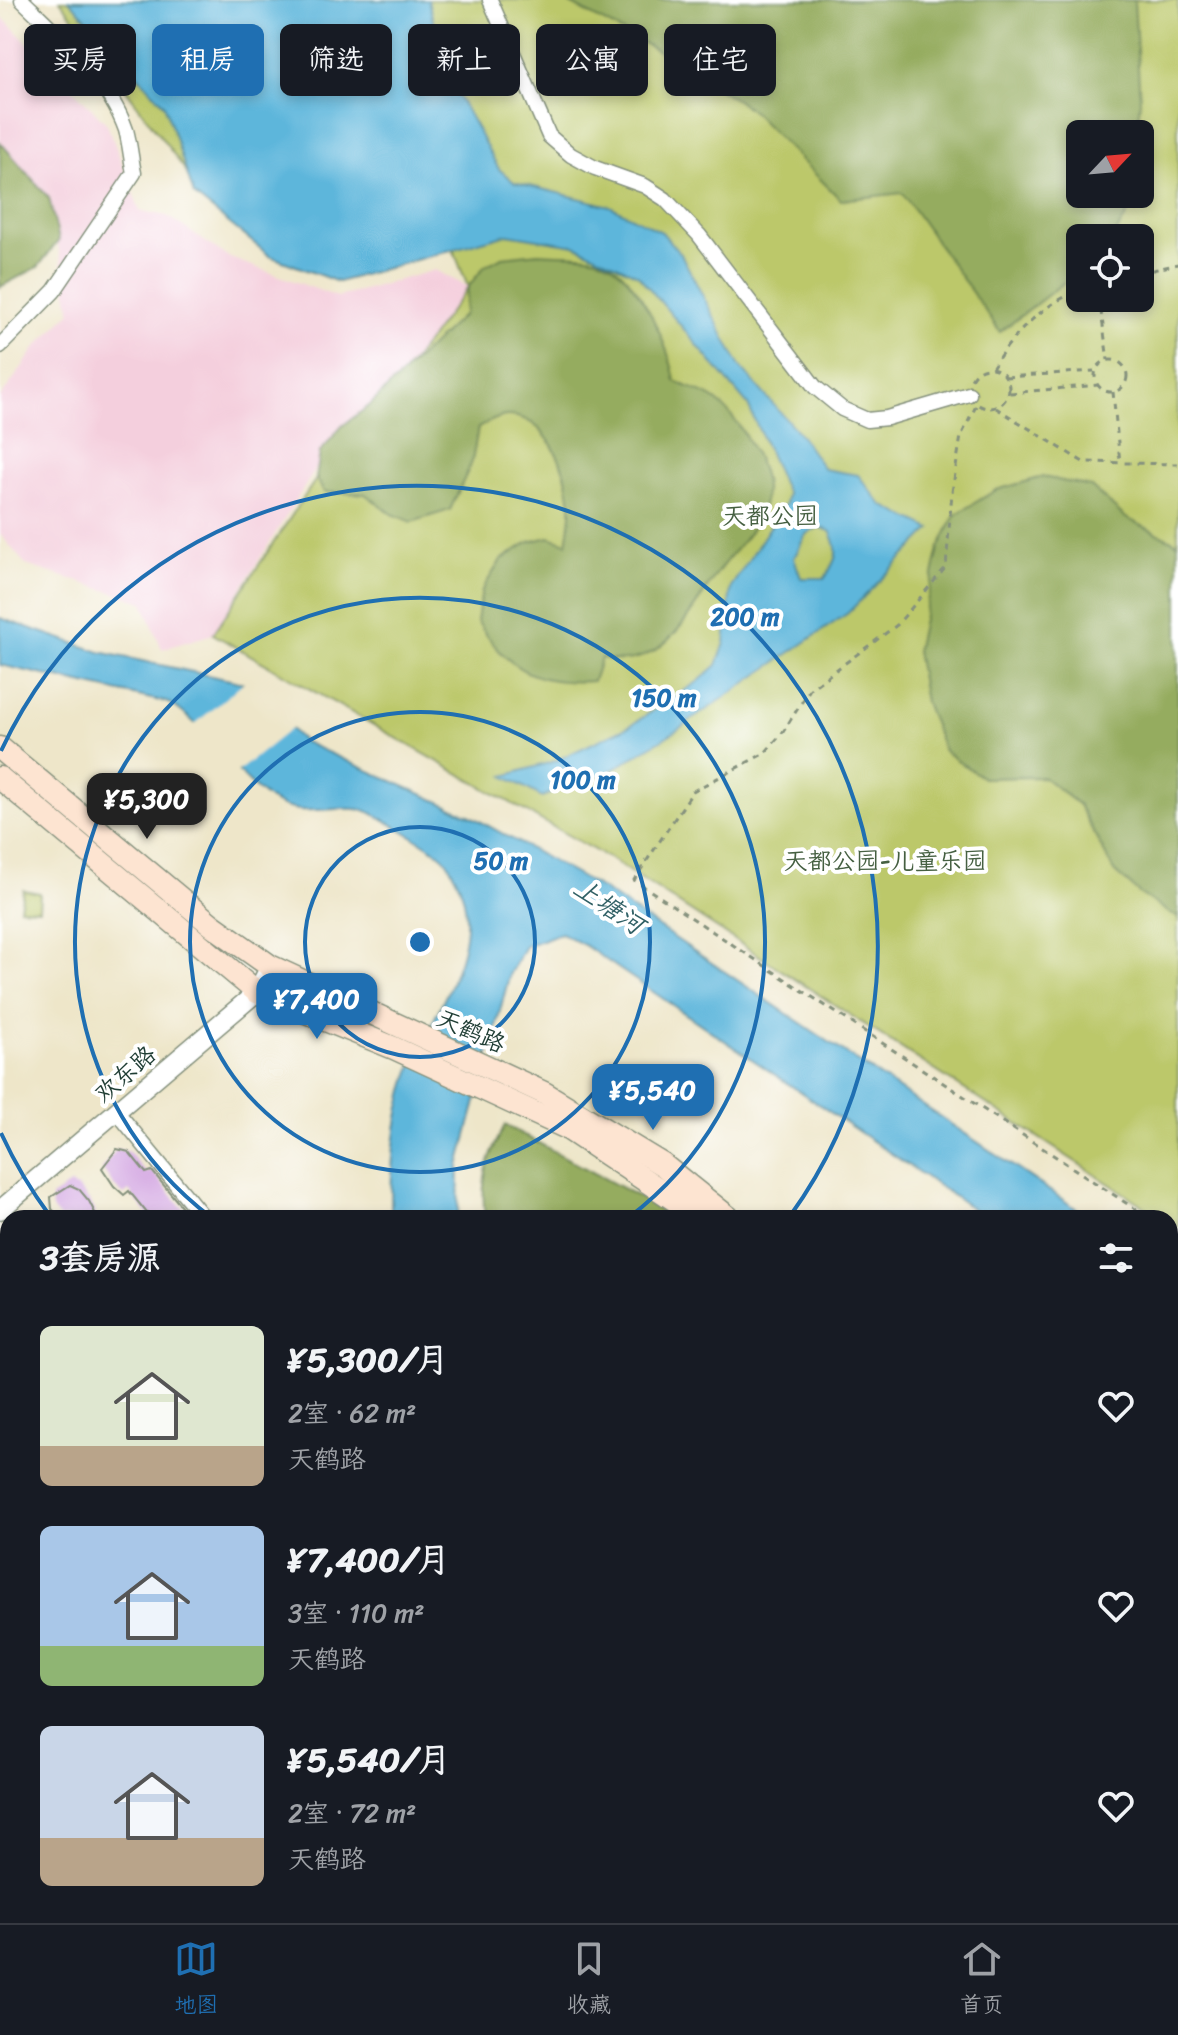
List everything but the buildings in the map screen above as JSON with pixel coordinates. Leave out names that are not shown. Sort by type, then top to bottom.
[{"type":"main road","name":"天鹤路","points":[[0,748],[212,925],[270,966],[592,1144],[690,1210]]},
{"type":"main road","name":"天鹤路","points":[[0,778],[257,992],[396,1038],[544,1093],[663,1165],[719,1210]]},
{"type":"street","points":[[0,346],[54,291],[134,173],[125,129],[104,89],[62,39],[22,0]]},
{"type":"street","points":[[490,0],[549,136],[571,155],[595,168],[645,186],[665,199],[715,255],[815,387],[842,409],[867,420],[973,400]]},
{"type":"street","name":"欢东路","points":[[0,1210],[257,992],[270,966]]},
{"type":"street","points":[[117,1112],[197,1210]]},
{"type":"path","points":[[1154,270],[1178,264]]},
{"type":"path","points":[[1066,295],[1059,297],[1006,346],[992,368],[974,375],[973,400],[961,436],[946,567],[897,625],[810,689],[783,732],[765,753],[693,791],[634,880],[1137,1210]]},
{"type":"path","points":[[1101,312],[1108,360]]},
{"type":"path","points":[[992,368],[1006,377],[1096,371],[1108,360]]},
{"type":"path","points":[[996,408],[1009,393],[1098,385],[1113,392],[1124,387],[1127,372],[1122,363],[1108,360]]},
{"type":"path","points":[[1096,371],[1098,385]]},
{"type":"path","points":[[1006,377],[1009,393]]},
{"type":"path","points":[[1113,392],[1120,463]]},
{"type":"path","points":[[973,400],[996,408],[1083,462],[1178,464]]},
{"type":"shaded area","points":[[0,15],[24,39],[24,96],[80,96],[107,124],[140,211],[167,216],[230,258],[338,297],[435,270],[468,287],[443,335],[370,405],[342,426],[320,452],[318,465],[213,634],[162,649],[143,602],[26,565],[0,534],[0,398],[37,346],[71,312],[49,198],[0,141]]},
{"type":"green space","name":"天都公园","points":[[60,0],[1178,0],[1178,1210],[1150,1210],[615,862],[213,634],[316,479],[414,360],[468,287],[453,249],[338,282],[270,256],[186,171],[131,96],[136,96],[136,24],[78,24]]},
{"type":"green space","points":[[563,0],[1134,0],[1140,101],[1138,120],[1066,120],[1066,208],[1129,208],[1128,213],[1121,224],[1066,224],[1066,281],[1000,332],[902,193],[841,200],[749,108],[730,96],[776,96],[776,24],[664,24],[664,54],[648,45],[648,24],[608,24]]},
{"type":"green space","points":[[0,142],[49,198],[59,240],[38,267],[0,287]]},
{"type":"green space","points":[[538,253],[590,256],[605,261],[629,281],[659,332],[675,381],[714,399],[732,416],[756,455],[764,482],[763,505],[753,527],[683,624],[656,649],[641,657],[622,660],[601,658],[593,681],[554,680],[524,671],[500,652],[477,621],[482,590],[501,560],[529,542],[549,537],[567,543],[571,510],[566,477],[553,447],[534,425],[521,418],[507,416],[478,428],[472,462],[450,510],[412,522],[392,514],[365,494],[324,492],[316,478],[320,452],[342,426],[370,405],[464,314],[468,287],[485,266],[502,257]]},
{"type":"green space","points":[[1043,477],[1091,487],[1126,518],[1178,543],[1178,918],[1140,894],[1114,871],[1079,805],[1043,777],[983,778],[944,751],[925,702],[916,651],[939,548],[955,515],[996,490]]},
{"type":"green space","points":[[23,890],[40,893],[39,909],[20,908]]},
{"type":"green space","points":[[505,1125],[659,1210],[484,1210],[486,1170]]},
{"type":"water","points":[[69,0],[428,0],[434,24],[408,24],[408,96],[458,96],[499,169],[514,182],[610,206],[662,232],[682,256],[740,367],[798,432],[824,469],[858,475],[882,505],[931,529],[848,613],[674,732],[612,770],[542,797],[504,776],[555,761],[631,725],[699,681],[717,665],[725,643],[731,587],[785,504],[787,494],[748,405],[638,275],[575,245],[507,234],[338,282],[270,256],[194,195],[164,104],[157,96],[264,96],[264,24],[152,24],[152,91],[136,73],[136,24],[91,24]],"holes":[[[819,527],[830,531],[836,555],[825,578],[801,578],[794,558],[806,534]]]},
{"type":"water","name":"上塘河","points":[[0,618],[100,652],[244,683],[304,742],[469,815],[602,889],[1078,1210],[974,1210],[584,945],[561,933],[525,946],[510,973],[459,1166],[458,1210],[391,1210],[399,1109],[409,1074],[454,977],[462,952],[466,926],[464,901],[448,863],[416,838],[363,810],[292,809],[269,799],[243,776],[197,725],[169,703],[0,665]]},
{"type":"pier","points":[[246,680],[293,727],[237,772],[194,725]]},
{"type":"park label","name":"天都公园-儿童乐园","points":[[885,861]]}]
